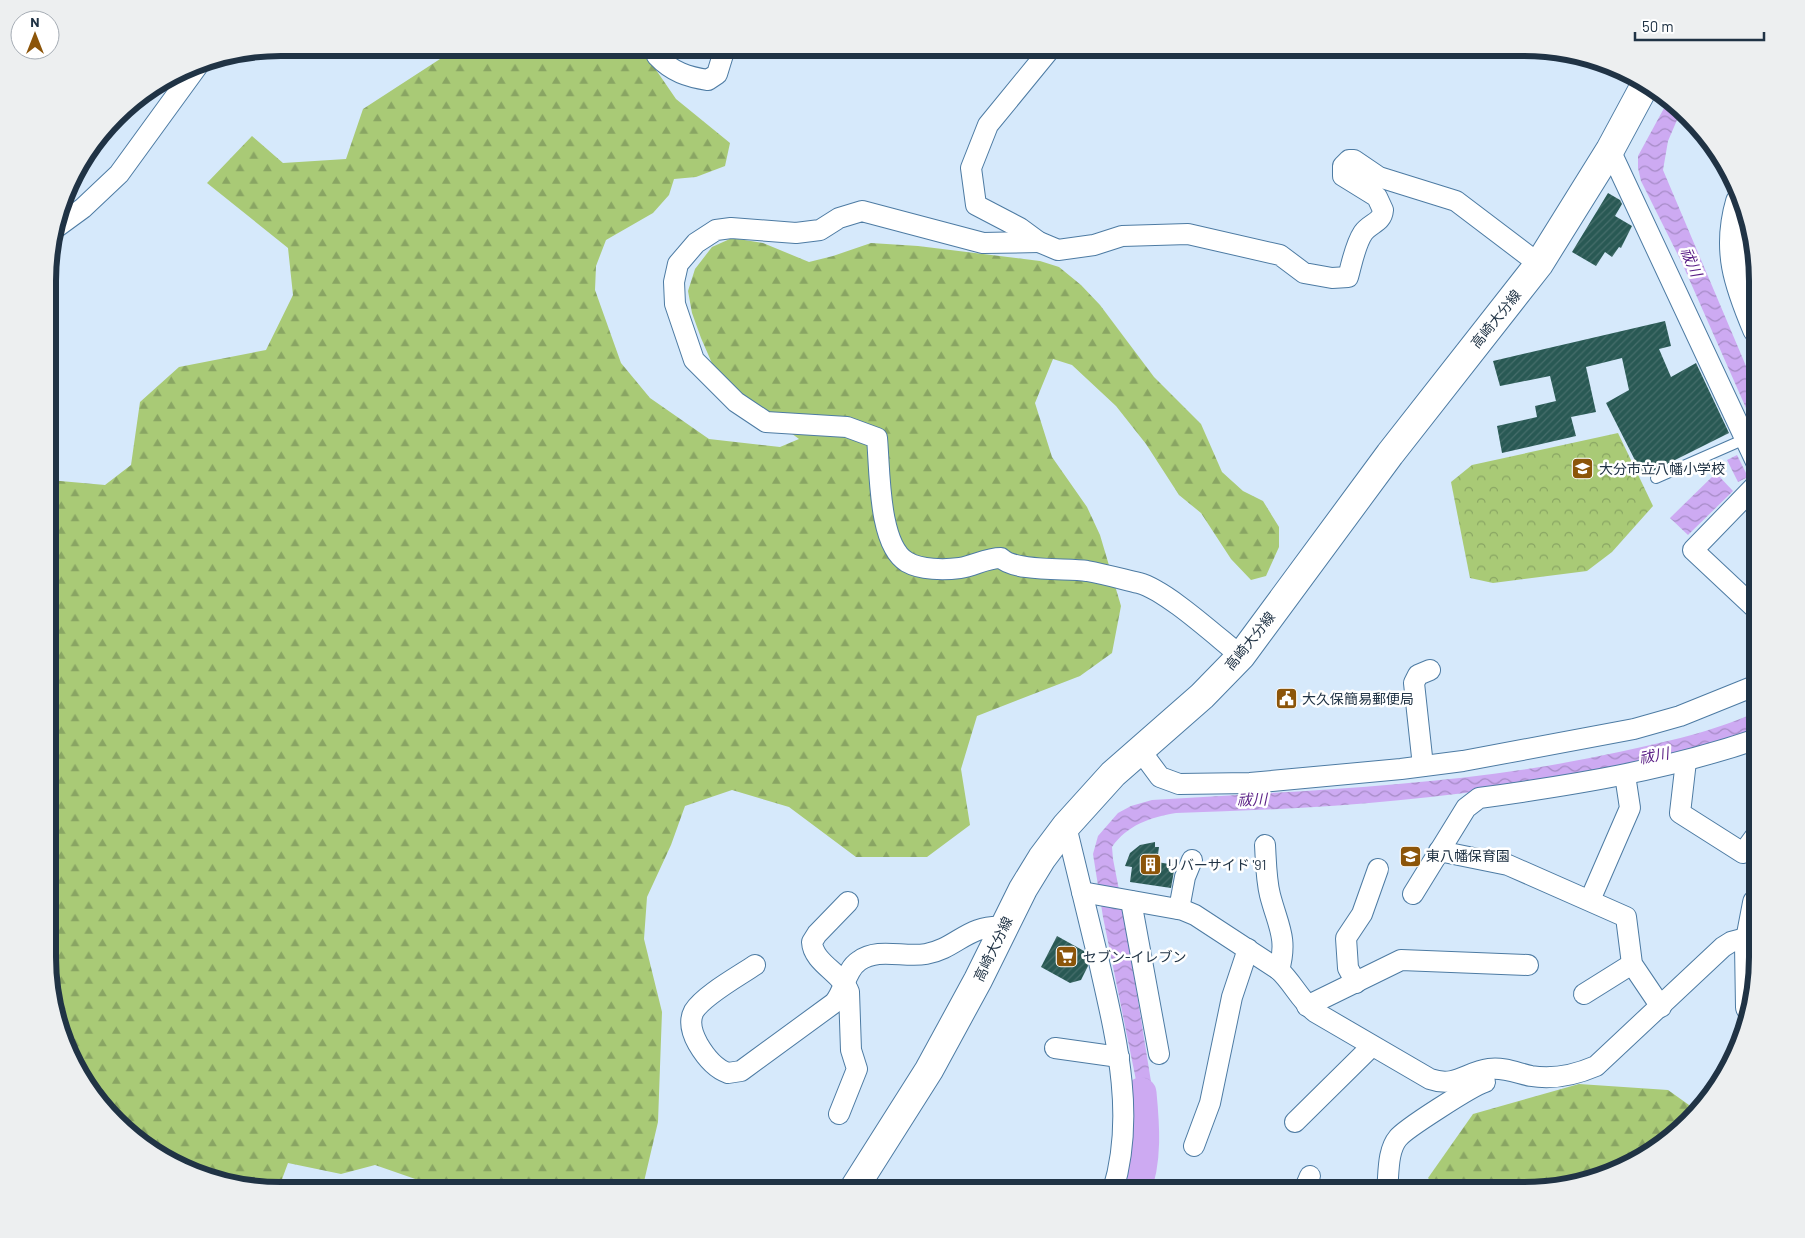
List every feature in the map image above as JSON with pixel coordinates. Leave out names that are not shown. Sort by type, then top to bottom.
[{"type":"main road","name":"高崎大分線","points":[[858,1182],[929,1070],[978,980],[1023,889],[1066,826],[1113,774],[1202,696],[1241,656],[1438,391],[1539,264],[1610,150],[1642,90]]},
{"type":"main road","points":[[1738,211],[1733,229],[1733,255],[1738,278],[1749,308]]},
{"type":"street","points":[[657,56],[667,66],[688,77],[708,80],[717,74],[723,56]]},
{"type":"street","points":[[1044,56],[988,124],[971,168],[976,205],[1020,228],[1039,242],[1058,250],[1094,245],[1122,236],[1188,234],[1280,256],[1304,273],[1332,278],[1348,277],[1360,238],[1366,229],[1380,220],[1383,210],[1377,197],[1344,176],[1346,163],[1354,160],[1379,177],[1456,201],[1539,264]]},
{"type":"street","points":[[64,222],[83,208],[120,174],[191,75]]},
{"type":"street","points":[[1610,150],[1749,429]]},
{"type":"street","points":[[1039,242],[983,243],[862,211],[839,218],[820,230],[796,233],[731,228],[716,230],[696,243],[678,264],[674,282],[675,304],[694,360],[736,402],[766,422],[847,427],[877,438],[885,521],[892,545],[906,562],[926,568],[960,568],[990,558],[1001,558],[1004,562],[1023,566],[1087,571],[1142,584],[1176,604],[1241,656]]},
{"type":"street","points":[[1749,492],[1693,550],[1749,602]]},
{"type":"street","points":[[1423,766],[1414,683],[1418,675],[1430,670]]},
{"type":"street","points":[[1140,750],[1160,777],[1179,784],[1250,783],[1423,766],[1485,757],[1634,729],[1680,716],[1749,689]]},
{"type":"street","points":[[1413,894],[1466,808],[1479,798],[1625,775],[1686,761],[1749,741]]},
{"type":"street","points":[[1686,761],[1680,813],[1743,853],[1749,845]]},
{"type":"street","points":[[1590,900],[1630,808],[1625,775]]},
{"type":"street","points":[[1066,826],[1088,893],[1119,1057],[1124,1103],[1123,1138],[1122,1156],[1115,1182]]},
{"type":"street","points":[[1264,845],[1270,893],[1283,941],[1284,952],[1279,970]]},
{"type":"street","points":[[1439,850],[1508,865],[1626,917],[1632,964],[1661,1007]]},
{"type":"street","points":[[1179,909],[1185,877],[1192,860]]},
{"type":"street","points":[[1356,983],[1348,968],[1346,938],[1362,914],[1378,869]]},
{"type":"street","points":[[1088,893],[1179,909],[1195,915],[1279,970],[1287,977],[1307,1006],[1372,1046],[1437,1082],[1457,1081],[1492,1068],[1532,1076]]},
{"type":"street","points":[[1126,900],[1159,1054]]},
{"type":"street","points":[[839,1114],[857,1069],[851,1050],[850,998],[846,983],[816,955],[812,942],[817,934],[848,902]]},
{"type":"street","points":[[755,965],[701,1003],[692,1017],[692,1030],[701,1048],[714,1064],[728,1074],[741,1071],[834,1003],[846,983],[853,965],[871,955],[927,954],[943,949],[974,930],[989,926],[1004,927]]},
{"type":"street","points":[[1388,1182],[1393,1147],[1397,1138],[1406,1131],[1482,1082],[1532,1076],[1566,1076],[1596,1066],[1723,947],[1731,942],[1749,936]]},
{"type":"street","points":[[1194,1146],[1210,1102],[1232,997],[1248,948]]},
{"type":"street","points":[[1307,1006],[1401,960],[1528,965]]},
{"type":"street","points":[[1584,994],[1632,964]]},
{"type":"street","points":[[1295,1122],[1372,1046]]},
{"type":"street","points":[[1055,1048],[1119,1057]]},
{"type":"lane","points":[[1656,478],[1749,436]]},
{"type":"green space","points":[[445,56],[646,56],[676,99],[730,143],[725,166],[696,177],[674,179],[669,195],[653,213],[606,240],[596,266],[595,290],[621,363],[650,398],[709,439],[780,447],[799,439],[735,391],[714,368],[692,313],[688,291],[695,269],[712,247],[732,238],[763,243],[809,262],[871,243],[918,246],[1040,261],[1059,267],[1081,285],[1100,305],[1154,377],[1201,424],[1222,472],[1243,491],[1263,501],[1279,527],[1279,547],[1266,576],[1251,580],[1231,559],[1201,513],[1179,495],[1146,444],[1116,406],[1072,365],[1053,359],[1035,403],[1052,457],[1087,507],[1100,535],[1121,606],[1112,653],[1080,676],[977,716],[961,769],[970,825],[927,857],[856,857],[789,807],[732,790],[685,806],[671,845],[647,897],[644,939],[662,1012],[658,1122],[644,1182],[422,1182],[375,1165],[341,1174],[288,1163],[281,1182],[252,1180],[209,1170],[182,1159],[156,1144],[122,1116],[103,1094],[86,1069],[73,1043],[64,1015],[58,986],[56,957],[56,481],[105,485],[131,465],[140,402],[179,367],[266,350],[293,295],[288,248],[207,183],[252,136],[283,163],[346,159],[363,109]]},
{"type":"green space","points":[[1618,433],[1653,506],[1612,552],[1587,571],[1493,583],[1470,578],[1451,482],[1472,465]]},
{"type":"green space","points":[[1579,1084],[1668,1090],[1691,1107],[1672,1126],[1649,1144],[1623,1159],[1596,1170],[1553,1180],[1524,1182],[1432,1182],[1428,1178],[1473,1114]]},
{"type":"water","points":[[1665,106],[1678,118],[1668,141],[1663,170],[1749,373],[1749,415],[1682,263],[1641,181],[1638,156]]},
{"type":"water","points":[[1737,455],[1748,477],[1738,482],[1727,460]]},
{"type":"water","points":[[1716,473],[1733,491],[1688,535],[1670,518]]},
{"type":"water","points":[[1749,715],[1749,730],[1646,761],[1555,779],[1501,788],[1393,801],[1285,809],[1176,813],[1140,823],[1125,833],[1112,847],[1113,859],[1158,1124],[1153,1125],[1154,1169],[1152,1182],[1133,1182],[1145,1155],[1139,1095],[1103,917],[1093,854],[1098,836],[1118,813],[1131,806],[1152,800],[1386,785],[1503,772],[1561,763],[1655,744],[1689,736]]},
{"type":"building","points":[[1608,193],[1620,200],[1622,204],[1615,216],[1632,226],[1621,248],[1619,247],[1612,257],[1605,252],[1596,266],[1572,252]]},
{"type":"building","points":[[1665,321],[1671,346],[1659,349],[1671,377],[1696,363],[1729,433],[1643,476],[1606,403],[1629,390],[1622,358],[1586,367],[1596,412],[1571,417],[1576,436],[1502,453],[1497,426],[1537,417],[1535,406],[1556,401],[1550,376],[1500,386],[1493,361]]},
{"type":"building","name":"リバーサイド '91","points":[[1155,842],[1155,847],[1159,847],[1157,862],[1175,865],[1171,888],[1130,882],[1132,867],[1125,866],[1130,853],[1140,845]]},
{"type":"building","name":"セブン-イレブン","points":[[1057,936],[1084,951],[1088,966],[1081,980],[1070,983],[1041,967]]},
{"type":"waterway","name":"祓川","points":[[1138,1182],[1143,1155],[1144,1130],[1141,1093]]},
{"type":"place","name":"大分市立八幡小学校","points":[[1583,469]]},
{"type":"place","name":"大久保簡易郵便局","points":[[1286,699]]},
{"type":"place","name":"東八幡保育園","points":[[1410,856]]},
{"type":"place","name":"リバーサイド '91","points":[[1150,865]]},
{"type":"place","name":"セブン-イレブン","points":[[1067,957]]}]
